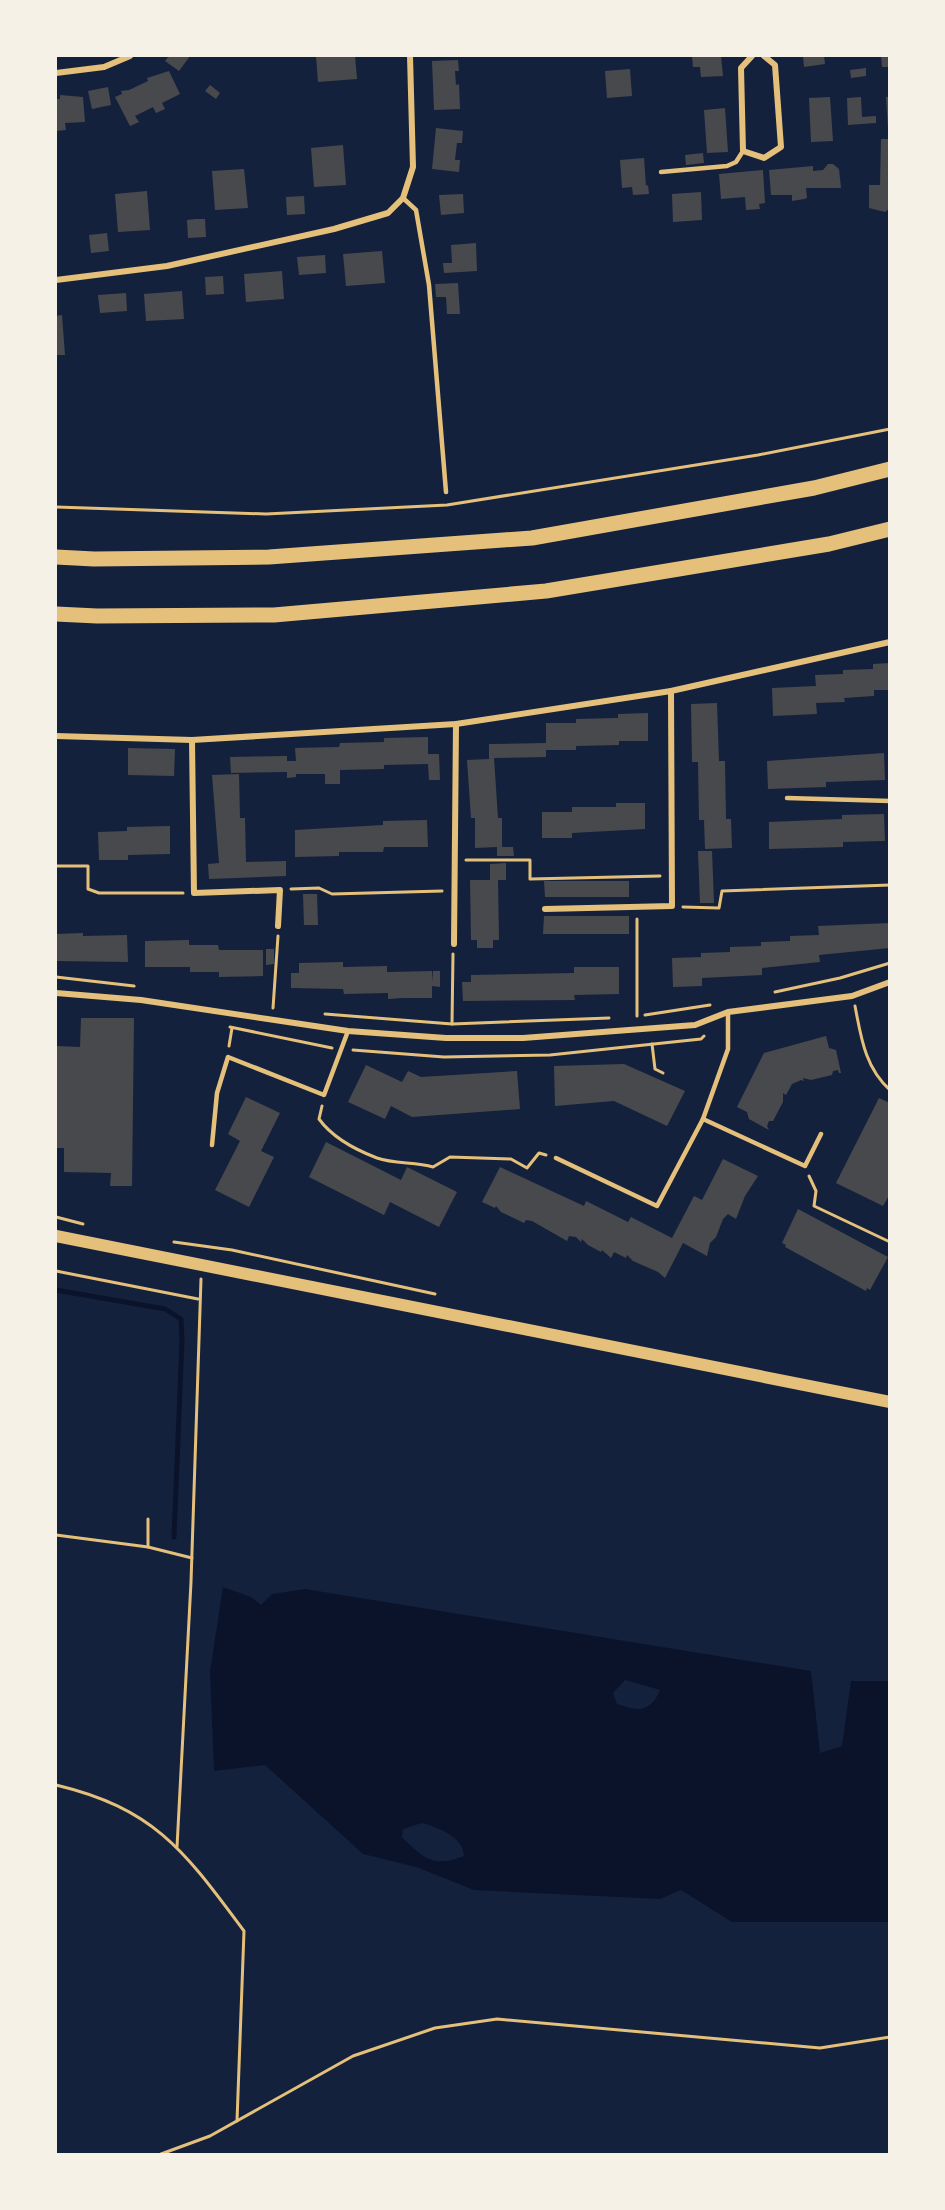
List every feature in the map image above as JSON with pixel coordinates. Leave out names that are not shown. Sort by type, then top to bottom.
[{"type":"highway","points":[[56,557],[94,559],[269,557],[532,538],[814,489],[890,470]]},
{"type":"highway","points":[[56,614],[96,616],[274,615],[546,591],[829,544],[890,529]]},
{"type":"main road","points":[[56,1236],[890,1402]]},
{"type":"street","points":[[56,73],[104,67],[130,56]]},
{"type":"street","points":[[56,280],[167,266],[334,229],[388,213],[403,198],[411,178],[413,155],[410,56]]},
{"type":"street","points":[[752,56],[741,68],[743,151],[764,158],[781,147],[775,65],[764,56]]},
{"type":"street","points":[[56,736],[192,740],[456,724],[671,692],[890,642]]},
{"type":"street","points":[[545,909],[672,906],[671,692]]},
{"type":"street","points":[[454,944],[456,724]]},
{"type":"street","points":[[192,740],[194,893],[280,890],[278,926]]},
{"type":"street","points":[[56,993],[141,1000],[348,1031],[446,1038],[523,1038],[694,1025],[728,1012],[852,996],[890,982]]},
{"type":"lane","points":[[661,172],[727,166],[736,162],[743,151]]},
{"type":"lane","points":[[403,198],[416,210],[429,285],[446,492]]},
{"type":"lane","points":[[787,798],[890,801]]},
{"type":"lane","points":[[556,1158],[657,1206],[703,1119],[729,1049],[728,1012]]},
{"type":"lane","points":[[212,1145],[217,1093],[228,1057],[324,1095],[348,1031]]},
{"type":"lane","points":[[703,1119],[805,1166],[821,1134]]},
{"type":"path","points":[[56,507],[266,514],[447,505],[758,455],[890,429]]},
{"type":"path","points":[[455,860],[530,860],[530,879],[673,876]]},
{"type":"path","points":[[56,866],[88,866],[88,889],[99,893],[194,893]]},
{"type":"path","points":[[672,906],[719,908],[722,891],[890,885]]},
{"type":"path","points":[[280,890],[319,888],[332,894],[454,891]]},
{"type":"path","points":[[637,907],[637,1016]]},
{"type":"path","points":[[262,1008],[273,1010],[278,926]]},
{"type":"path","points":[[452,1024],[454,944]]},
{"type":"path","points":[[774,993],[840,978],[890,963]]},
{"type":"path","points":[[56,977],[139,987]]},
{"type":"path","points":[[852,996],[866,1057],[880,1082],[890,1090]]},
{"type":"path","points":[[626,1017],[717,1004]]},
{"type":"path","points":[[321,1013],[452,1024],[614,1017]]},
{"type":"path","points":[[228,1057],[232,1028]]},
{"type":"path","points":[[652,1044],[654,1069],[663,1073]]},
{"type":"path","points":[[324,1095],[320,1119],[329,1133],[379,1158],[416,1162],[433,1167],[450,1157],[511,1159],[527,1168],[538,1153],[556,1158]]},
{"type":"path","points":[[805,1166],[816,1191],[814,1206],[890,1242]]},
{"type":"path","points":[[177,1847],[192,1558],[198,1299],[203,1266]]},
{"type":"path","points":[[56,1270],[198,1299]]},
{"type":"path","points":[[148,1519],[148,1546]]},
{"type":"path","points":[[56,1535],[148,1546],[192,1558]]},
{"type":"path","points":[[56,1785],[91,1793],[118,1804],[144,1819],[177,1847],[244,1931],[237,2122]]},
{"type":"path","points":[[161,2154],[210,2136],[353,2056],[435,2028],[497,2019],[820,2048],[890,2037]]},
{"type":"water","points":[[223,1587],[251,1597],[261,1605],[272,1594],[305,1589],[811,1671],[820,1753],[842,1746],[851,1681],[889,1681],[889,1922],[732,1922],[681,1890],[660,1899],[474,1890],[416,1867],[363,1854],[265,1765],[214,1771],[210,1671]],"holes":[[[625,1680],[660,1690],[648,1706],[637,1709],[625,1707],[617,1704],[613,1693]],[[422,1823],[449,1834],[459,1843],[464,1856],[445,1861],[423,1856],[402,1837],[403,1829]]]},
{"type":"building","points":[[169,56],[190,56],[179,71],[165,61]]},
{"type":"building","points":[[316,56],[355,56],[357,79],[318,82]]},
{"type":"building","points":[[692,56],[721,56],[723,76],[701,77],[700,67],[693,67]]},
{"type":"building","points":[[803,56],[824,56],[825,64],[804,67]]},
{"type":"building","points":[[881,56],[890,56],[890,67],[882,67]]},
{"type":"building","points":[[458,60],[459,71],[455,71],[456,85],[459,84],[460,109],[434,110],[432,61]]},
{"type":"building","points":[[866,68],[866,76],[851,78],[850,70]]},
{"type":"building","points":[[630,69],[632,96],[607,98],[605,71]]},
{"type":"building","points":[[169,71],[180,94],[162,103],[165,109],[156,113],[153,107],[135,116],[139,122],[130,126],[115,97],[122,94],[121,91],[129,90],[148,81],[147,78]]},
{"type":"building","points":[[210,85],[220,93],[216,99],[205,91]]},
{"type":"building","points":[[108,87],[111,105],[92,109],[88,91]]},
{"type":"building","points":[[60,95],[83,97],[85,122],[65,123],[66,130],[56,131],[56,99],[60,99]]},
{"type":"building","points":[[830,97],[833,141],[811,142],[809,98]]},
{"type":"building","points":[[861,97],[862,117],[876,116],[876,123],[848,125],[847,98]]},
{"type":"building","points":[[886,97],[890,97],[890,129],[888,129]]},
{"type":"building","points":[[725,108],[728,152],[707,153],[704,110]]},
{"type":"building","points":[[436,128],[463,131],[462,143],[457,143],[455,160],[460,160],[459,172],[432,169]]},
{"type":"building","points":[[881,139],[890,139],[890,208],[885,212],[869,208],[869,185],[880,185]]},
{"type":"building","points":[[343,145],[346,185],[314,187],[311,148]]},
{"type":"building","points":[[703,153],[704,163],[686,165],[685,155]]},
{"type":"building","points":[[644,158],[646,186],[648,185],[649,194],[633,195],[632,187],[622,188],[620,160]]},
{"type":"building","points":[[828,164],[833,164],[839,169],[841,188],[806,188],[807,198],[792,201],[792,195],[771,195],[769,170],[813,166],[813,171],[823,170]]},
{"type":"building","points":[[244,169],[248,208],[215,210],[212,171]]},
{"type":"building","points":[[763,170],[765,203],[759,204],[760,209],[746,210],[745,197],[721,199],[719,174]]},
{"type":"building","points":[[147,191],[150,230],[118,232],[115,194]]},
{"type":"building","points":[[701,192],[702,220],[673,222],[672,194]]},
{"type":"building","points":[[463,194],[464,213],[441,215],[439,195]]},
{"type":"building","points":[[304,196],[305,214],[287,215],[286,197]]},
{"type":"building","points":[[205,219],[206,237],[188,238],[187,220]]},
{"type":"building","points":[[107,233],[109,251],[91,253],[89,235]]},
{"type":"building","points":[[476,243],[477,271],[444,273],[443,263],[452,263],[451,245]]},
{"type":"building","points":[[382,251],[385,283],[346,286],[343,254]]},
{"type":"building","points":[[325,255],[326,273],[299,275],[297,257]]},
{"type":"building","points":[[282,271],[284,299],[246,302],[244,274]]},
{"type":"building","points":[[223,276],[224,294],[206,295],[205,277]]},
{"type":"building","points":[[458,283],[460,314],[447,314],[446,297],[436,297],[435,284]]},
{"type":"building","points":[[182,291],[184,319],[146,321],[144,294]]},
{"type":"building","points":[[126,293],[127,311],[100,313],[98,295]]},
{"type":"building","points":[[62,315],[65,355],[56,355],[56,316]]},
{"type":"building","points":[[890,663],[890,690],[874,690],[874,696],[844,698],[845,702],[816,703],[817,714],[773,716],[772,688],[816,686],[815,675],[843,674],[843,670],[873,669],[873,664]]},
{"type":"building","points":[[717,703],[719,761],[725,761],[726,819],[731,819],[732,848],[705,849],[704,820],[699,820],[698,762],[692,762],[691,704]]},
{"type":"building","points":[[648,713],[648,741],[619,741],[619,745],[576,746],[576,750],[546,750],[546,757],[494,758],[498,818],[502,818],[502,847],[513,847],[514,856],[497,856],[497,847],[475,848],[475,818],[471,818],[467,760],[489,759],[489,744],[546,743],[546,723],[576,723],[576,719],[618,718],[618,714]]},
{"type":"building","points":[[428,737],[428,754],[439,754],[440,780],[429,780],[428,764],[384,765],[384,769],[340,770],[340,784],[325,784],[325,774],[296,774],[296,777],[287,778],[287,772],[231,773],[230,757],[287,756],[287,761],[296,761],[295,748],[339,747],[340,743],[384,742],[384,738]]},
{"type":"building","points":[[128,748],[175,749],[174,776],[128,775]]},
{"type":"building","points":[[884,753],[885,780],[826,782],[826,787],[768,789],[767,761]]},
{"type":"building","points":[[239,774],[240,818],[245,818],[246,862],[286,861],[286,876],[209,879],[208,864],[219,863],[212,775]]},
{"type":"building","points":[[616,803],[645,803],[645,829],[572,833],[572,838],[542,838],[542,812],[572,812],[572,807],[616,807]]},
{"type":"building","points":[[884,814],[885,841],[843,842],[843,847],[769,849],[769,822],[842,819],[842,815]]},
{"type":"building","points":[[427,820],[428,847],[384,847],[383,852],[339,852],[339,856],[295,857],[295,830],[383,825],[383,821]]},
{"type":"building","points":[[170,826],[170,854],[128,855],[128,860],[99,860],[98,832],[127,831],[127,827]]},
{"type":"building","points":[[698,851],[712,851],[714,903],[700,903]]},
{"type":"building","points":[[506,863],[506,880],[498,880],[499,940],[493,940],[493,948],[477,948],[477,940],[471,940],[470,880],[490,880],[490,864]]},
{"type":"building","points":[[544,881],[629,881],[629,897],[545,897]]},
{"type":"building","points":[[303,894],[317,894],[318,925],[304,925]]},
{"type":"building","points":[[544,916],[629,916],[629,934],[543,934]]},
{"type":"building","points":[[890,923],[890,948],[819,955],[820,962],[762,968],[762,975],[702,978],[702,986],[673,987],[672,958],[701,957],[701,953],[730,952],[730,947],[761,946],[761,942],[790,941],[790,936],[819,935],[818,926]]},
{"type":"building","points":[[83,933],[83,936],[127,935],[128,962],[56,961],[56,934]]},
{"type":"building","points":[[189,940],[189,945],[218,945],[219,950],[263,950],[263,976],[219,977],[219,972],[190,972],[190,967],[145,967],[145,941]]},
{"type":"building","points":[[266,949],[274,949],[274,964],[266,965]]},
{"type":"building","points":[[343,962],[343,967],[387,966],[387,972],[432,971],[432,982],[433,971],[440,971],[440,987],[432,986],[432,998],[388,999],[388,993],[344,994],[343,989],[291,988],[291,973],[299,973],[299,963]]},
{"type":"building","points":[[574,967],[619,967],[619,994],[574,995],[575,1000],[463,1001],[462,982],[471,982],[471,975],[574,973]]},
{"type":"building","points":[[81,1018],[134,1018],[132,1186],[110,1186],[111,1173],[64,1172],[64,1148],[56,1148],[56,1046],[80,1047]]},
{"type":"building","points":[[826,1036],[829,1048],[836,1050],[841,1073],[838,1070],[833,1071],[832,1075],[811,1080],[803,1078],[804,1081],[792,1084],[786,1095],[783,1093],[783,1102],[773,1121],[769,1121],[767,1126],[769,1130],[749,1119],[747,1112],[737,1107],[764,1053]]},
{"type":"building","points":[[624,1064],[685,1091],[667,1126],[614,1101],[555,1106],[554,1066]]},
{"type":"building","points":[[366,1065],[402,1082],[408,1071],[421,1077],[517,1071],[520,1109],[412,1117],[391,1106],[385,1119],[348,1102]]},
{"type":"building","points":[[246,1097],[280,1113],[261,1151],[274,1157],[249,1207],[215,1190],[240,1141],[228,1134]]},
{"type":"building","points":[[879,1098],[890,1103],[890,1194],[883,1206],[836,1183]]},
{"type":"building","points":[[326,1142],[401,1180],[407,1167],[457,1192],[439,1227],[390,1202],[384,1215],[309,1177]]},
{"type":"building","points":[[723,1159],[758,1176],[745,1196],[736,1219],[728,1214],[723,1219],[716,1237],[710,1243],[707,1256],[683,1243],[665,1278],[658,1272],[633,1261],[627,1255],[626,1258],[614,1252],[611,1258],[582,1239],[581,1242],[576,1237],[569,1236],[567,1241],[532,1221],[526,1220],[524,1223],[501,1212],[496,1206],[495,1208],[482,1202],[500,1167],[584,1206],[586,1201],[628,1222],[631,1217],[672,1238],[694,1196],[702,1200]]},
{"type":"building","points":[[798,1209],[888,1257],[870,1290],[867,1288],[866,1291],[785,1247],[786,1245],[782,1243]]},
{"type":"waterway","points":[[56,1290],[165,1309],[181,1319],[174,1537]]}]
